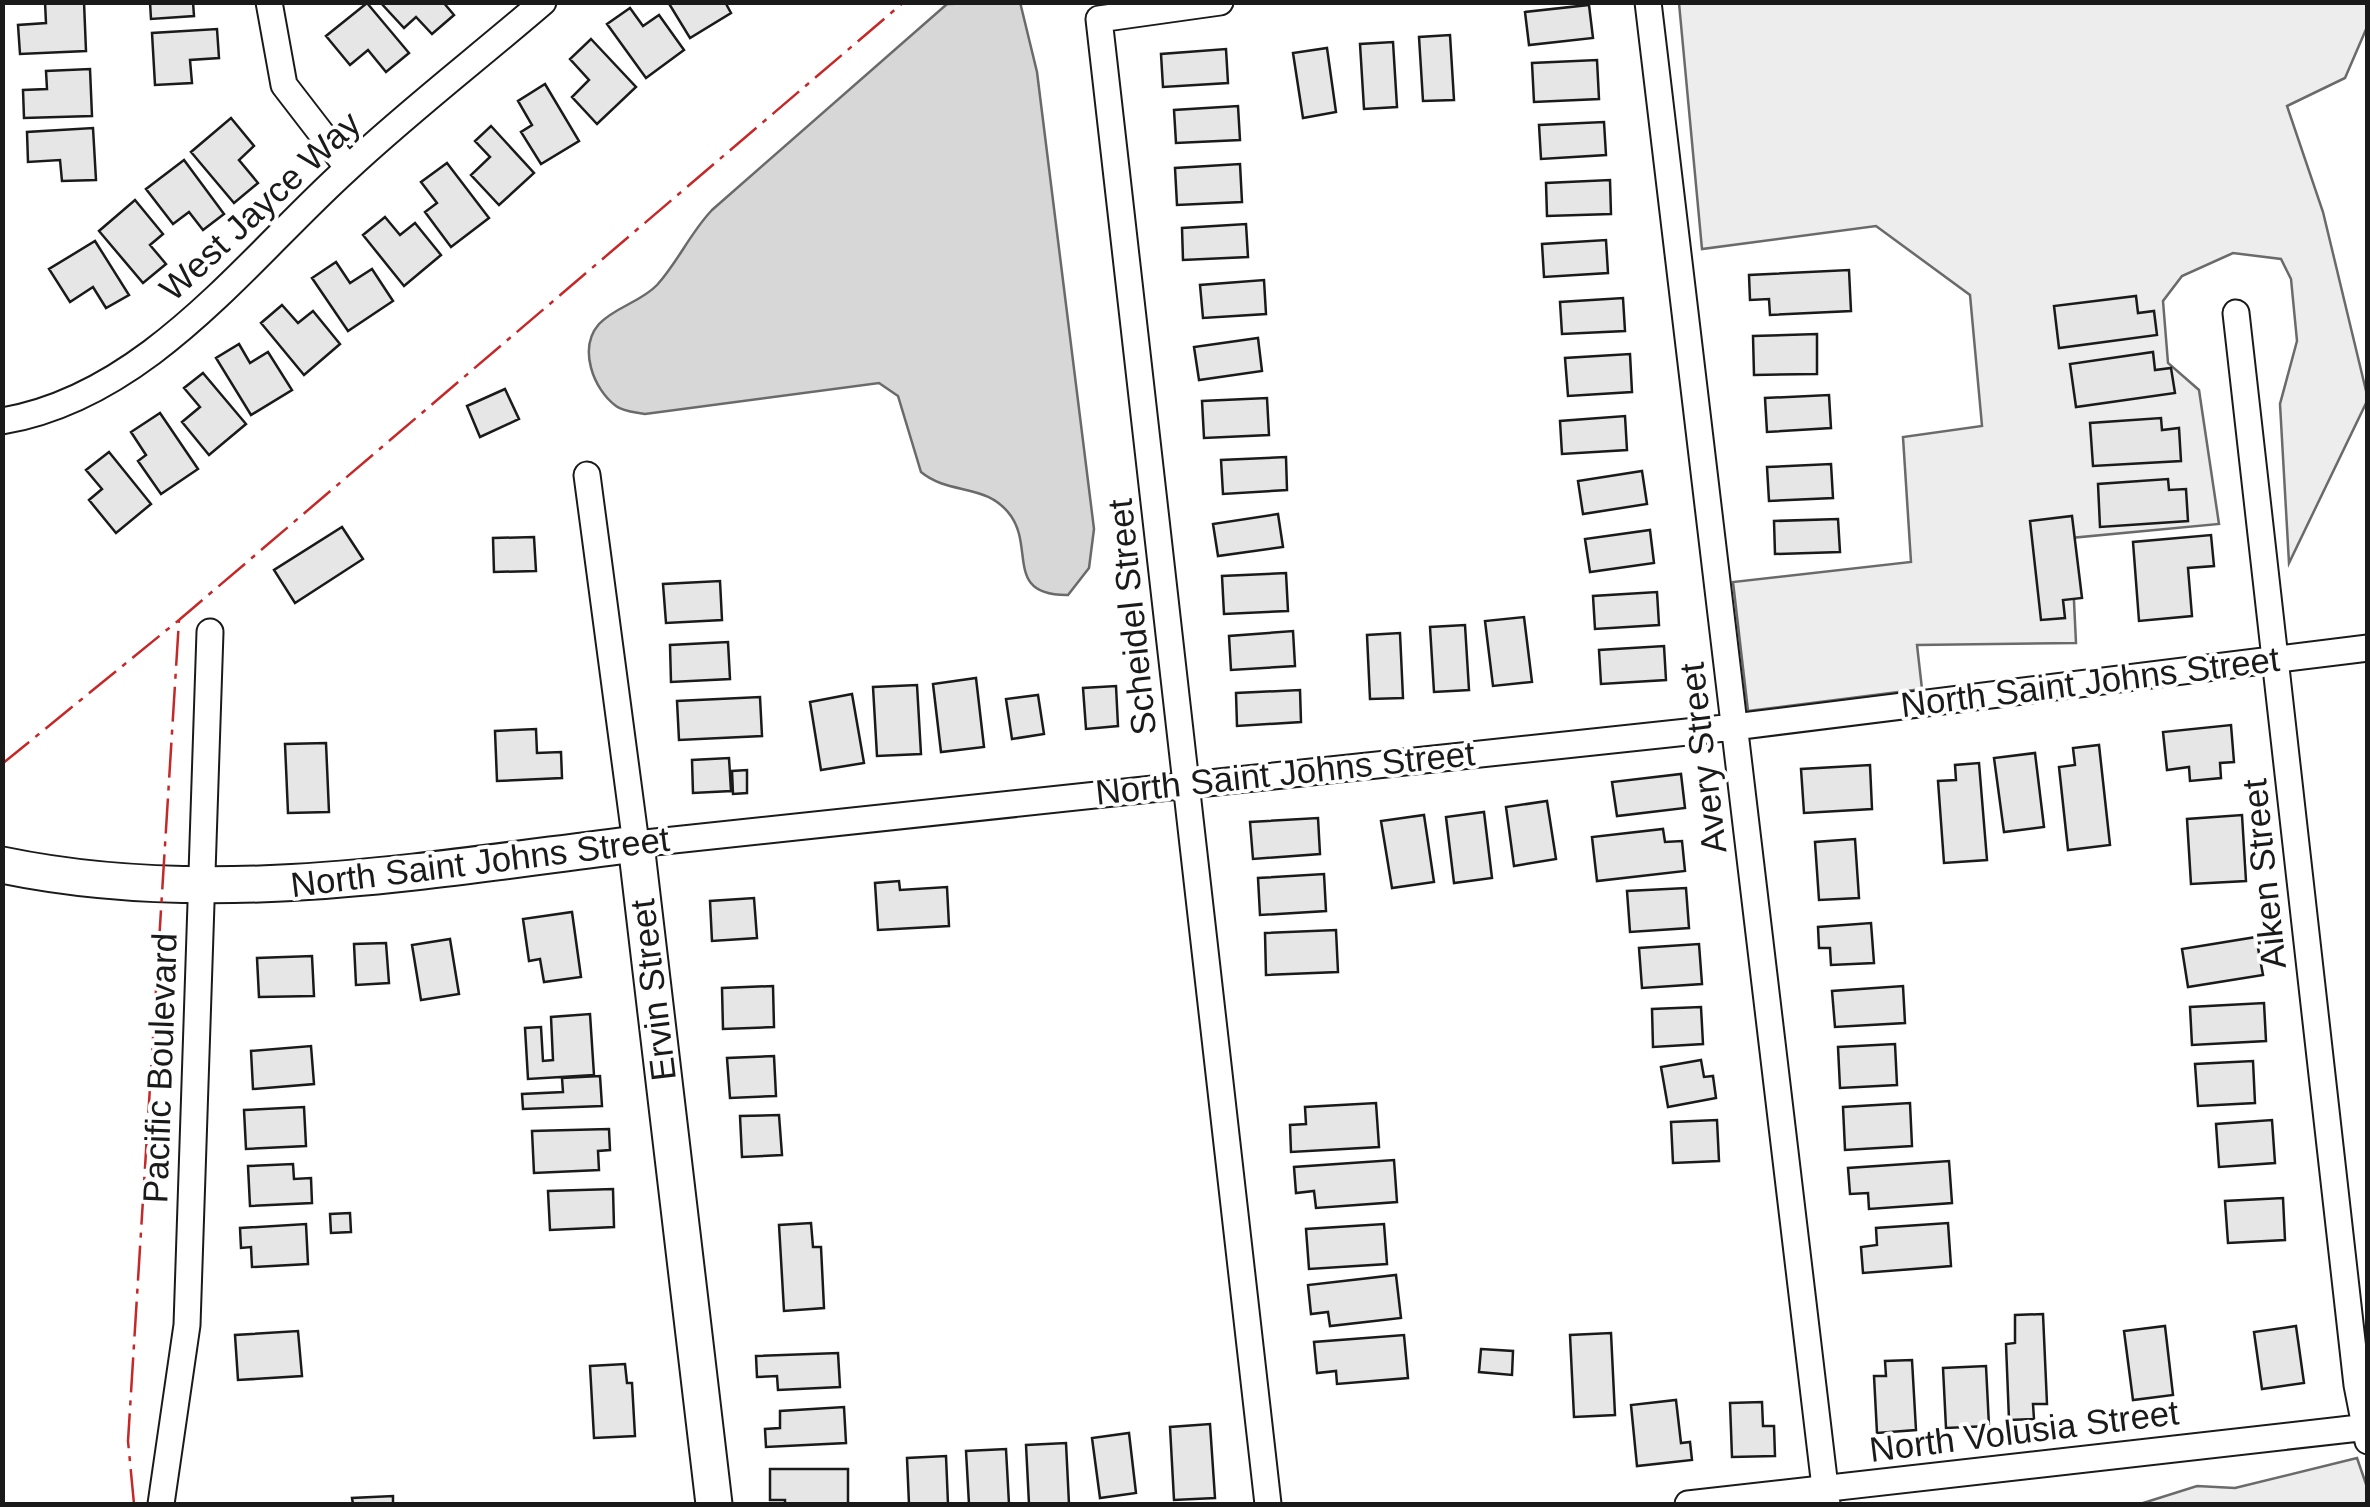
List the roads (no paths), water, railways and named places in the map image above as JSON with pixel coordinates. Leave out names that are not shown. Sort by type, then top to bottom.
[{"type":"street","points":[[269,2],[284,85],[348,168]]},
{"type":"street","name":"West Jayce Way","points":[[2,421],[74,402],[158,348],[348,168],[543,2]]},
{"type":"street","name":"Scheidel Street","points":[[1220,2],[1100,19],[1268,1504]]},
{"type":"street","name":"Avery Street","points":[[1648,2],[1826,1497]]},
{"type":"street","name":"Aiken Street","points":[[2236,313],[2366,1432]]},
{"type":"street","name":"Ervin Street","points":[[587,475],[636,844],[714,1504]]},
{"type":"street","name":"Pacific Boulevard","points":[[162,1504],[187,1325],[210,632]]},
{"type":"street","name":"North Saint Johns Street","points":[[2,865],[90,880],[202,887],[292,885],[1186,783],[1734,726],[2368,648]]},
{"type":"street","name":"North Volusia Street","points":[[1688,1504],[1826,1497],[2366,1432]]}]
